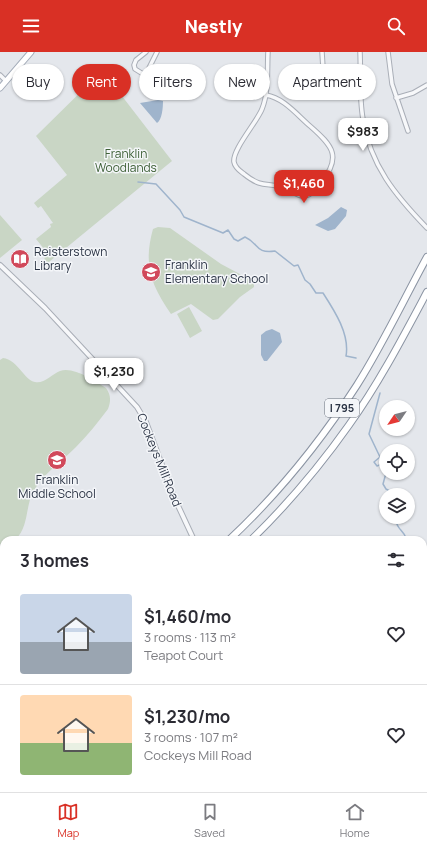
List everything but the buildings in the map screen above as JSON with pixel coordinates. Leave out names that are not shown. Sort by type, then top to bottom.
[{"type":"highway","name":"I 795","points":[[233,536],[274,494],[336,416],[375,353],[427,257]]},
{"type":"highway","name":"I 795","points":[[255,536],[299,490],[350,424],[388,362],[427,292]]},
{"type":"main road","points":[[0,88],[31,52]]},
{"type":"street","points":[[146,52],[136,60],[134,65],[135,69],[143,74],[147,72],[156,52]]},
{"type":"street","points":[[267,64],[268,52]]},
{"type":"street","points":[[322,52],[323,64]]},
{"type":"street","points":[[360,52],[363,118],[371,151],[390,187],[427,228]]},
{"type":"street","points":[[388,52],[389,68],[396,98],[408,131]]},
{"type":"street","points":[[0,75],[6,81]]},
{"type":"street","points":[[396,98],[413,93],[427,85]]},
{"type":"street","points":[[266,95],[274,97],[282,102],[325,139],[331,148],[333,159],[331,168],[311,194],[300,196],[284,187],[257,184],[236,166],[235,156],[259,115],[266,95]]},
{"type":"street","name":"Cockeys Mill Road","points":[[0,265],[45,308],[137,407],[146,422],[174,497],[192,536]]},
{"type":"green space","name":"Franklin Woodlands","points":[[73,100],[125,100],[172,161],[44,266],[45,250],[36,239],[51,227],[50,224],[53,223],[41,206],[38,208],[34,203],[67,175],[36,136]]},
{"type":"green space","points":[[0,215],[22,240],[0,258]]},
{"type":"green space","points":[[158,227],[170,228],[221,264],[251,280],[254,283],[254,287],[240,297],[218,319],[213,320],[191,304],[171,314],[158,294],[149,264],[150,242],[153,229]]},
{"type":"green space","points":[[189,307],[202,331],[190,338],[177,314]]},
{"type":"green space","points":[[3,358],[13,362],[27,378],[35,382],[42,382],[60,371],[65,370],[77,372],[106,388],[110,398],[108,409],[85,438],[37,485],[31,498],[23,529],[18,536],[0,536],[0,360]]},
{"type":"water","points":[[158,100],[163,101],[161,117],[157,123],[140,103]]},
{"type":"water","points":[[341,207],[347,210],[346,216],[335,229],[328,231],[315,225],[328,218]]},
{"type":"water","points":[[272,329],[280,333],[282,342],[267,361],[264,361],[261,355],[261,335]]},
{"type":"waterway","points":[[138,182],[156,184],[180,210],[184,217],[223,233],[228,230],[234,239],[238,241],[245,237],[260,249],[269,252],[275,251],[294,266],[298,265],[305,280],[310,284],[316,293],[323,293],[336,315],[346,339],[346,356],[356,358]]},
{"type":"waterway","points":[[379,455],[369,434],[380,393]]},
{"type":"waterway","points":[[379,458],[374,462],[377,466],[379,465]]},
{"type":"waterway","points":[[384,480],[383,484],[385,488]]},
{"type":"waterway","points":[[397,524],[405,536]]},
{"type":"place","name":"Reisterstown Library","points":[[20,259]]},
{"type":"place","name":"Franklin Elementary School","points":[[151,272]]},
{"type":"place","name":"Franklin Middle School","points":[[57,460]]}]
